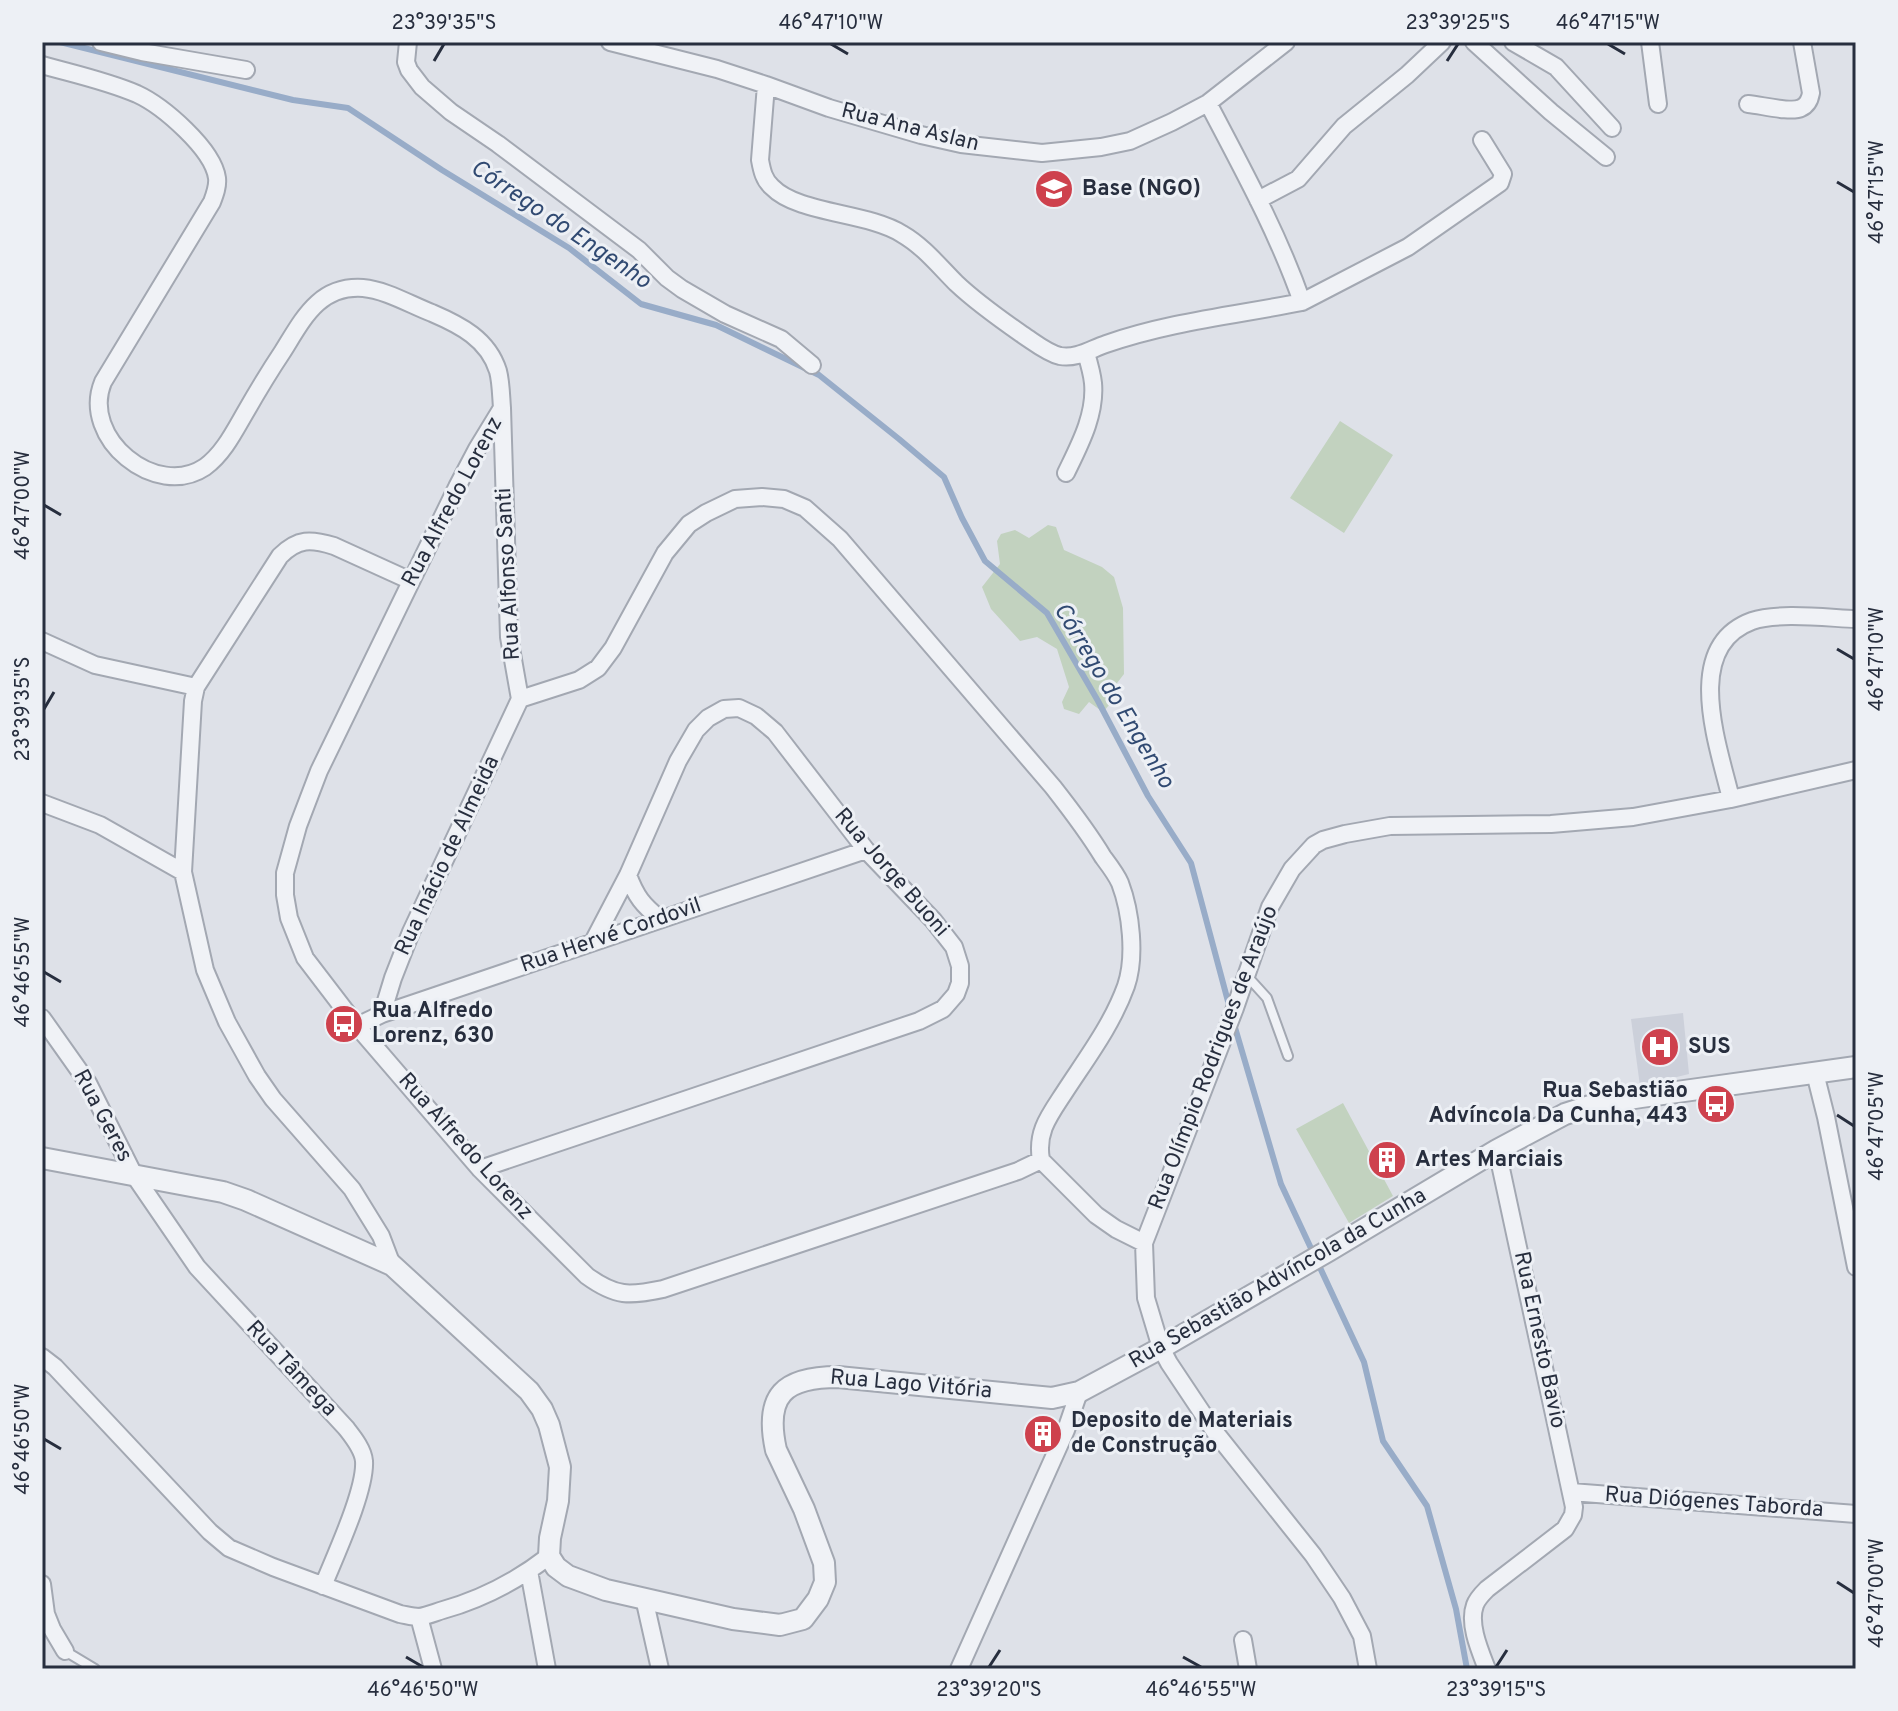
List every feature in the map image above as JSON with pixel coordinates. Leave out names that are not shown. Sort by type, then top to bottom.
[{"type":"street","points":[[101,42],[246,70]]},
{"type":"street","points":[[408,42],[406,62],[409,70],[422,87],[451,112],[510,152],[639,250],[682,289],[725,314],[781,339],[812,365]]},
{"type":"street","name":"Rua Ana Aslan","points":[[610,42],[717,69],[829,108],[921,135],[961,144],[1042,153],[1130,141],[1196,111],[1286,42]]},
{"type":"street","points":[[1258,200],[1298,179],[1344,126],[1442,42]]},
{"type":"street","points":[[1474,42],[1606,157]]},
{"type":"street","points":[[1513,42],[1556,67],[1612,128]]},
{"type":"street","points":[[1650,42],[1658,104]]},
{"type":"street","points":[[1748,104],[1803,108],[1811,98],[1802,42]]},
{"type":"street","name":"Rua Alfonso Santi","points":[[42,65],[140,95],[159,107],[199,143],[217,175],[212,202],[98,395],[100,420],[105,432],[113,445],[140,467],[181,477],[197,472],[208,464],[234,432],[307,312],[331,293],[346,288],[376,290],[461,326],[477,338],[488,352],[498,371],[502,408],[509,637],[520,699]]},
{"type":"street","points":[[766,85],[760,160],[762,172],[772,188],[795,201],[879,223],[905,235],[981,304],[1026,337],[1059,356],[1086,353],[1148,332],[1302,302],[1408,247],[1495,187],[1503,174],[1482,140]]},
{"type":"street","points":[[1208,103],[1258,200],[1302,302]]},
{"type":"street","points":[[1066,473],[1093,403],[1093,382],[1086,353]]},
{"type":"street","name":"Rua Alfredo Lorenz","points":[[502,408],[470,462],[411,581],[319,771],[298,826],[285,873],[285,895],[289,918],[305,958],[357,1026],[480,1169],[587,1276],[615,1292],[635,1295],[678,1284],[1018,1171],[1041,1160]]},
{"type":"street","points":[[520,699],[579,680],[598,668],[613,648],[665,553],[689,524],[735,499],[784,499],[805,508],[840,539],[1053,787],[1081,821],[1119,881],[1130,930],[1132,959],[1126,984],[1112,1018],[1052,1111],[1041,1132],[1039,1149],[1041,1160],[1096,1215],[1144,1243]]},
{"type":"street","points":[[392,1265],[381,1236],[352,1189],[273,1099],[227,1022],[205,970],[183,872],[196,687],[280,556],[299,542],[321,542],[411,581]]},
{"type":"street","points":[[1731,799],[1710,694],[1714,659],[1725,641],[1736,629],[1753,620],[1780,617],[1856,619]]},
{"type":"street","points":[[42,641],[95,665],[196,687]]},
{"type":"street","name":"Rua Inácio de Almeida","points":[[382,1014],[411,932],[520,699]]},
{"type":"street","name":"Rua Jorge Buoni","points":[[480,1169],[904,1026],[943,1009],[956,994],[960,983],[960,966],[954,947],[933,920],[866,850],[775,732],[756,716],[739,708],[724,709],[696,730],[678,761],[628,875],[593,942]]},
{"type":"street","name":"Rua Olímpio Rodrigues de Araújo","points":[[1368,1669],[1362,1636],[1342,1598],[1313,1555],[1215,1432],[1161,1348],[1146,1298],[1144,1243],[1235,1008],[1270,907],[1301,857],[1323,840],[1390,826],[1551,824],[1633,817],[1731,799],[1856,770]]},
{"type":"street","points":[[42,803],[100,825],[183,872]]},
{"type":"street","name":"Rua Hervé Cordovil","points":[[357,1026],[382,1014],[866,850]]},
{"type":"street","points":[[628,875],[640,901],[660,919]]},
{"type":"street","name":"Rua Geres","points":[[42,1018],[88,1083],[134,1175]]},
{"type":"street","name":"Rua Sebastião Advíncola da Cunha","points":[[1079,1392],[1161,1348],[1497,1150],[1565,1114],[1596,1104],[1856,1067]]},
{"type":"street","points":[[1815,1073],[1856,1267]]},
{"type":"street","name":"Rua Ernesto Bavio","points":[[1487,1669],[1472,1615],[1476,1601],[1487,1589],[1565,1529],[1573,1515],[1571,1492],[1497,1150]]},
{"type":"street","points":[[42,1158],[209,1189],[246,1200],[392,1265],[529,1391],[542,1409],[560,1467],[549,1556],[504,1586],[457,1606],[419,1617],[400,1614],[323,1586],[229,1548],[42,1357]]},
{"type":"street","name":"Rua Tâmega","points":[[134,1175],[197,1267],[346,1428],[364,1458],[357,1498],[323,1586]]},
{"type":"street","name":"Rua Lago Vitória","points":[[549,1556],[556,1567],[568,1576],[606,1590],[733,1619],[780,1625],[803,1619],[818,1599],[825,1582],[824,1563],[819,1543],[776,1450],[771,1422],[786,1388],[800,1380],[838,1377],[1052,1398],[1079,1392]]},
{"type":"street","points":[[959,1669],[1066,1430],[1079,1392]]},
{"type":"street","name":"Rua Diógenes Taborda","points":[[1571,1492],[1856,1514]]},
{"type":"street","points":[[529,1571],[547,1669]]},
{"type":"street","points":[[42,1584],[46,1614],[65,1651]]},
{"type":"street","points":[[644,1598],[660,1669]]},
{"type":"street","points":[[419,1617],[433,1669]]},
{"type":"street","points":[[1243,1640],[1248,1669]]},
{"type":"lane","points":[[1246,975],[1267,998],[1288,1056]]},
{"type":"lane","points":[[65,1651],[95,1669]]},
{"type":"shaded area","name":"SUS","points":[[1683,1013],[1689,1074],[1640,1086],[1631,1019]]},
{"type":"green space","points":[[1340,421],[1393,455],[1344,533],[1290,498]]},
{"type":"green space","points":[[1048,525],[1056,527],[1064,550],[1102,567],[1114,577],[1123,608],[1124,674],[1114,687],[1110,704],[1103,712],[1089,702],[1079,714],[1064,709],[1062,702],[1069,687],[1057,649],[1037,637],[1020,641],[991,609],[982,587],[1000,564],[997,541],[1001,534],[1015,530],[1029,538]]},
{"type":"green space","points":[[1343,1103],[1393,1196],[1349,1223],[1296,1129]]},
{"type":"waterway","name":"Córrego do Engenho","points":[[60,42],[293,100],[348,108],[569,248],[641,304],[716,325],[819,375],[899,439],[944,477],[985,561],[1047,613],[1148,796],[1191,863],[1230,1009]]},
{"type":"waterway","name":"Córrego do Engenho","points":[[1234,1024],[1281,1184],[1364,1362],[1383,1441],[1427,1506],[1456,1609],[1467,1669]]},
{"type":"place","name":"Base (NGO)","points":[[1054,189]]},
{"type":"place","name":"Rua Alfredo Lorenz, 630","points":[[344,1024]]},
{"type":"place","name":"SUS","points":[[1660,1047]]},
{"type":"place","name":"Rua Sebastião Advíncola Da Cunha, 443","points":[[1716,1104]]},
{"type":"place","name":"Artes Marciais","points":[[1387,1160]]},
{"type":"place","name":"Deposito de Materiais de Construção","points":[[1043,1434]]}]
